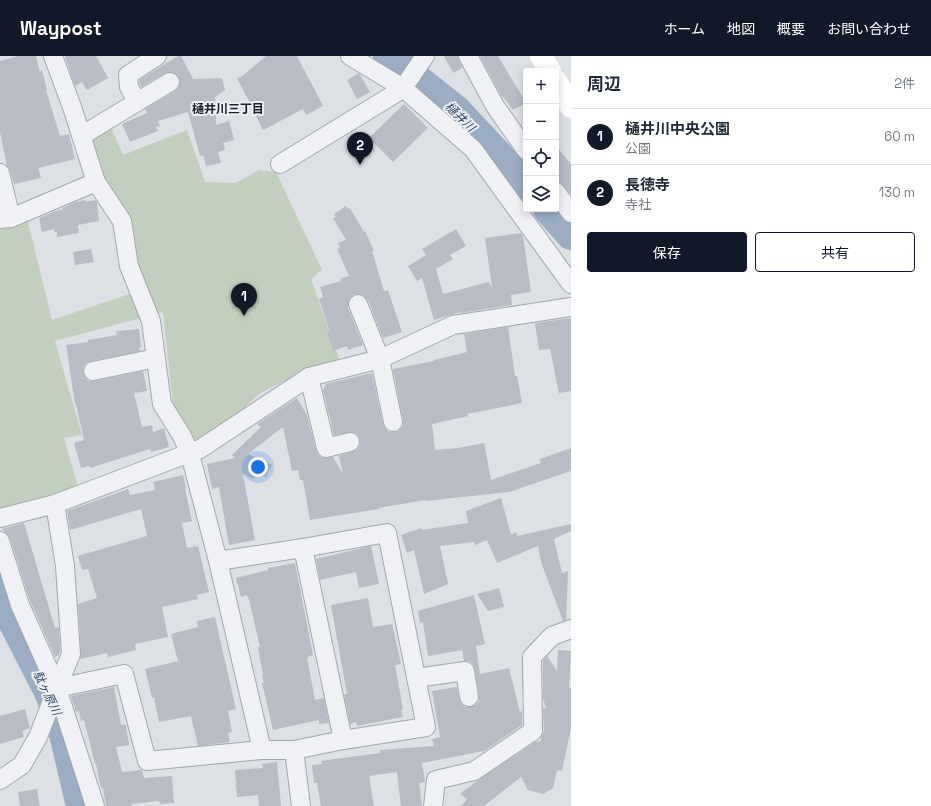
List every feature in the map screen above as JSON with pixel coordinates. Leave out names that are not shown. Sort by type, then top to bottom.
[{"type":"main road","points":[[541,56],[548,68]]},
{"type":"main road","points":[[559,86],[571,106]]},
{"type":"street","points":[[53,56],[96,182],[122,221],[129,266],[151,321],[162,404],[182,436],[190,454],[218,562],[262,750]]},
{"type":"street","points":[[137,102],[129,87],[128,75],[158,56]]},
{"type":"street","points":[[350,56],[403,88],[472,149],[571,284]]},
{"type":"street","points":[[468,56],[495,106],[523,146]]},
{"type":"street","points":[[280,164],[403,88],[424,57]]},
{"type":"street","points":[[81,136],[170,82]]},
{"type":"street","points":[[0,173],[6,219],[96,182]]},
{"type":"street","points":[[559,196],[571,213]]},
{"type":"street","points":[[358,304],[380,359],[393,422]]},
{"type":"street","points":[[0,518],[55,504],[190,454],[200,449],[309,377],[380,359],[453,325],[571,307]]},
{"type":"street","points":[[93,371],[156,358]]},
{"type":"street","points":[[309,377],[326,448],[350,442]]},
{"type":"street","points":[[0,780],[22,766],[38,737],[71,654],[65,566],[55,504]]},
{"type":"street","points":[[56,692],[124,674],[147,761],[262,750],[294,750],[343,740],[426,728],[387,532],[218,562]]},
{"type":"street","points":[[0,541],[20,605],[56,692],[95,806]]},
{"type":"street","points":[[303,548],[343,740]]},
{"type":"street","points":[[433,806],[436,780],[474,771],[532,731],[532,657],[552,636],[571,629]]},
{"type":"street","points":[[416,678],[465,671],[470,697]]},
{"type":"street","points":[[294,750],[301,806]]},
{"type":"green space","points":[[108,120],[123,155],[187,130],[205,182],[236,183],[259,170],[276,172],[322,270],[311,279],[341,364],[304,371],[259,394],[219,432],[196,442],[173,404],[163,312],[55,341],[82,435],[64,438],[78,487],[0,508],[0,225],[27,218],[52,320],[144,289],[135,270],[133,233],[100,183],[81,136]]},
{"type":"building","points":[[18,56],[36,56],[40,72],[42,70],[46,90],[60,136],[69,134],[75,159],[38,168],[41,178],[14,184],[7,166],[0,132],[0,61]]},
{"type":"building","points":[[96,56],[108,78],[87,90],[82,82],[75,86],[65,57]]},
{"type":"building","points":[[178,56],[181,56],[193,79],[222,78],[225,90],[215,97],[216,125],[229,121],[234,140],[223,143],[225,150],[218,152],[221,163],[206,166],[203,155],[200,156],[188,112],[158,121],[160,126],[156,127],[158,131],[130,142],[122,124],[147,113],[145,109],[179,87],[179,77],[175,73],[170,72],[165,73],[141,87],[139,80]]},
{"type":"building","points":[[266,56],[297,56],[323,106],[306,115],[303,109],[263,130],[255,114],[259,113],[249,101],[237,78],[241,77]]},
{"type":"building","points":[[444,56],[458,56],[462,68],[453,73]]},
{"type":"building","points":[[480,56],[498,56],[523,98],[523,105],[513,110],[502,97]]},
{"type":"building","points":[[359,73],[370,92],[357,99],[347,80]]},
{"type":"building","points":[[404,104],[428,128],[393,162],[369,138]]},
{"type":"building","points":[[559,150],[571,164],[571,195],[564,186],[559,183]]},
{"type":"building","points":[[86,200],[86,202],[95,200],[97,202],[99,221],[78,225],[79,233],[57,237],[57,232],[54,232],[54,229],[42,232],[39,218],[63,209],[76,202]]},
{"type":"building","points":[[346,206],[348,209],[350,208],[364,232],[365,231],[374,251],[372,251],[384,291],[388,290],[402,332],[383,338],[368,300],[360,294],[354,294],[350,298],[348,308],[363,345],[348,350],[347,346],[333,351],[327,333],[330,332],[319,299],[323,297],[320,287],[341,281],[341,278],[349,276],[337,249],[340,248],[338,243],[346,240],[333,218],[336,217],[334,214]]},
{"type":"building","points":[[456,229],[466,246],[450,255],[453,259],[436,269],[443,294],[489,282],[492,287],[485,238],[521,233],[523,236],[531,292],[511,295],[512,305],[460,312],[434,320],[422,278],[417,281],[408,266],[426,255],[422,249]]},
{"type":"building","points":[[91,249],[94,262],[75,265],[73,252]]},
{"type":"building","points":[[571,318],[571,391],[559,393],[550,349],[539,350],[535,323]]},
{"type":"building","points":[[508,327],[515,376],[517,376],[522,403],[467,414],[468,416],[432,424],[435,450],[458,448],[484,443],[491,480],[541,463],[540,459],[571,448],[571,471],[509,492],[425,500],[310,520],[303,480],[300,480],[298,470],[292,471],[283,427],[248,454],[272,465],[266,477],[257,473],[254,479],[243,474],[255,540],[229,545],[219,487],[212,489],[207,464],[235,458],[232,455],[261,427],[257,424],[297,398],[307,415],[318,455],[323,458],[333,457],[343,474],[339,456],[357,450],[360,445],[360,440],[357,434],[352,432],[334,435],[323,390],[326,384],[372,373],[383,424],[385,429],[389,432],[395,432],[400,430],[403,426],[403,420],[393,369],[434,361],[467,352],[464,334]]},
{"type":"building","points":[[139,329],[140,351],[91,361],[86,363],[83,367],[83,373],[85,378],[89,381],[95,381],[143,371],[147,391],[134,393],[142,427],[152,425],[153,432],[164,428],[169,447],[151,452],[150,449],[90,468],[89,466],[81,468],[74,443],[84,440],[75,404],[66,345],[88,342],[88,340],[117,335],[116,331]]},
{"type":"building","points":[[183,475],[192,521],[182,523],[187,548],[198,546],[209,592],[197,595],[198,599],[162,607],[168,637],[135,644],[136,650],[108,657],[107,653],[80,659],[81,653],[78,604],[97,598],[88,569],[82,570],[78,556],[147,536],[141,509],[70,530],[67,511],[128,489],[130,495],[155,490],[153,482]]},
{"type":"building","points":[[501,498],[511,535],[516,532],[517,536],[571,524],[571,531],[554,539],[562,573],[568,571],[566,620],[563,621],[541,562],[538,546],[497,563],[487,540],[475,545],[474,542],[440,546],[448,584],[424,594],[414,550],[407,553],[401,535],[421,528],[422,530],[468,523],[466,511]]},
{"type":"building","points":[[24,523],[55,628],[59,627],[60,652],[59,655],[55,657],[30,601],[10,538],[2,529]]},
{"type":"building","points":[[371,546],[379,584],[359,588],[356,572],[320,580],[316,559]]},
{"type":"building","points":[[295,563],[313,655],[307,657],[315,700],[324,698],[329,723],[319,724],[319,720],[273,730],[262,683],[264,683],[258,647],[260,647],[249,600],[247,595],[241,597],[236,578],[268,570],[268,568]]},
{"type":"building","points":[[499,588],[504,607],[488,611],[477,594]]},
{"type":"building","points":[[474,595],[485,644],[476,646],[480,674],[509,668],[520,712],[522,711],[522,725],[484,751],[422,763],[425,782],[419,783],[422,806],[401,806],[397,772],[369,776],[374,806],[321,806],[317,783],[314,783],[312,765],[322,764],[321,761],[380,753],[380,750],[434,746],[432,739],[440,737],[432,691],[457,687],[461,704],[465,707],[476,705],[479,701],[475,669],[473,664],[469,661],[464,661],[462,650],[428,656],[423,622],[420,623],[418,611]]},
{"type":"building","points":[[368,598],[373,627],[392,624],[401,664],[395,665],[403,709],[401,709],[403,717],[357,726],[356,722],[350,724],[344,694],[347,694],[331,605]]},
{"type":"building","points":[[215,617],[236,709],[228,711],[232,732],[228,733],[230,742],[198,746],[191,716],[159,722],[154,698],[152,698],[145,669],[178,661],[171,634],[198,627],[197,621]]},
{"type":"building","points":[[558,650],[571,651],[569,688],[571,687],[571,728],[562,771],[557,770],[553,788],[543,794],[528,790],[521,777],[484,806],[461,806],[467,799],[460,794],[535,742],[541,741],[544,731],[543,709],[546,708],[543,698],[543,661],[547,656],[557,671]]},
{"type":"building","points":[[114,687],[121,725],[126,725],[129,745],[116,747],[122,772],[142,770],[144,778],[172,776],[174,803],[160,804],[159,801],[131,804],[132,806],[106,806],[103,788],[101,788],[84,720],[81,721],[79,711],[76,712],[71,696]]},
{"type":"building","points":[[25,709],[30,728],[22,731],[24,737],[0,744],[0,716]]},
{"type":"building","points":[[277,762],[281,806],[259,806],[258,795],[237,797],[235,770],[263,768],[262,764]]},
{"type":"building","points":[[37,789],[40,806],[20,806],[18,792]]},
{"type":"waterway","name":"樋井川","points":[[388,56],[456,110],[523,182]]},
{"type":"waterway","name":"樋井川","points":[[551,212],[571,235]]},
{"type":"waterway","name":"駄ヶ原川","points":[[0,584],[7,610],[49,692],[61,721],[81,806]]},
{"type":"place","name":"長徳寺","points":[[360,165]]},
{"type":"place","name":"樋井川中央公園","points":[[244,316]]},
{"type":"district","name":"樋井川三丁目","points":[[228,109]]}]
